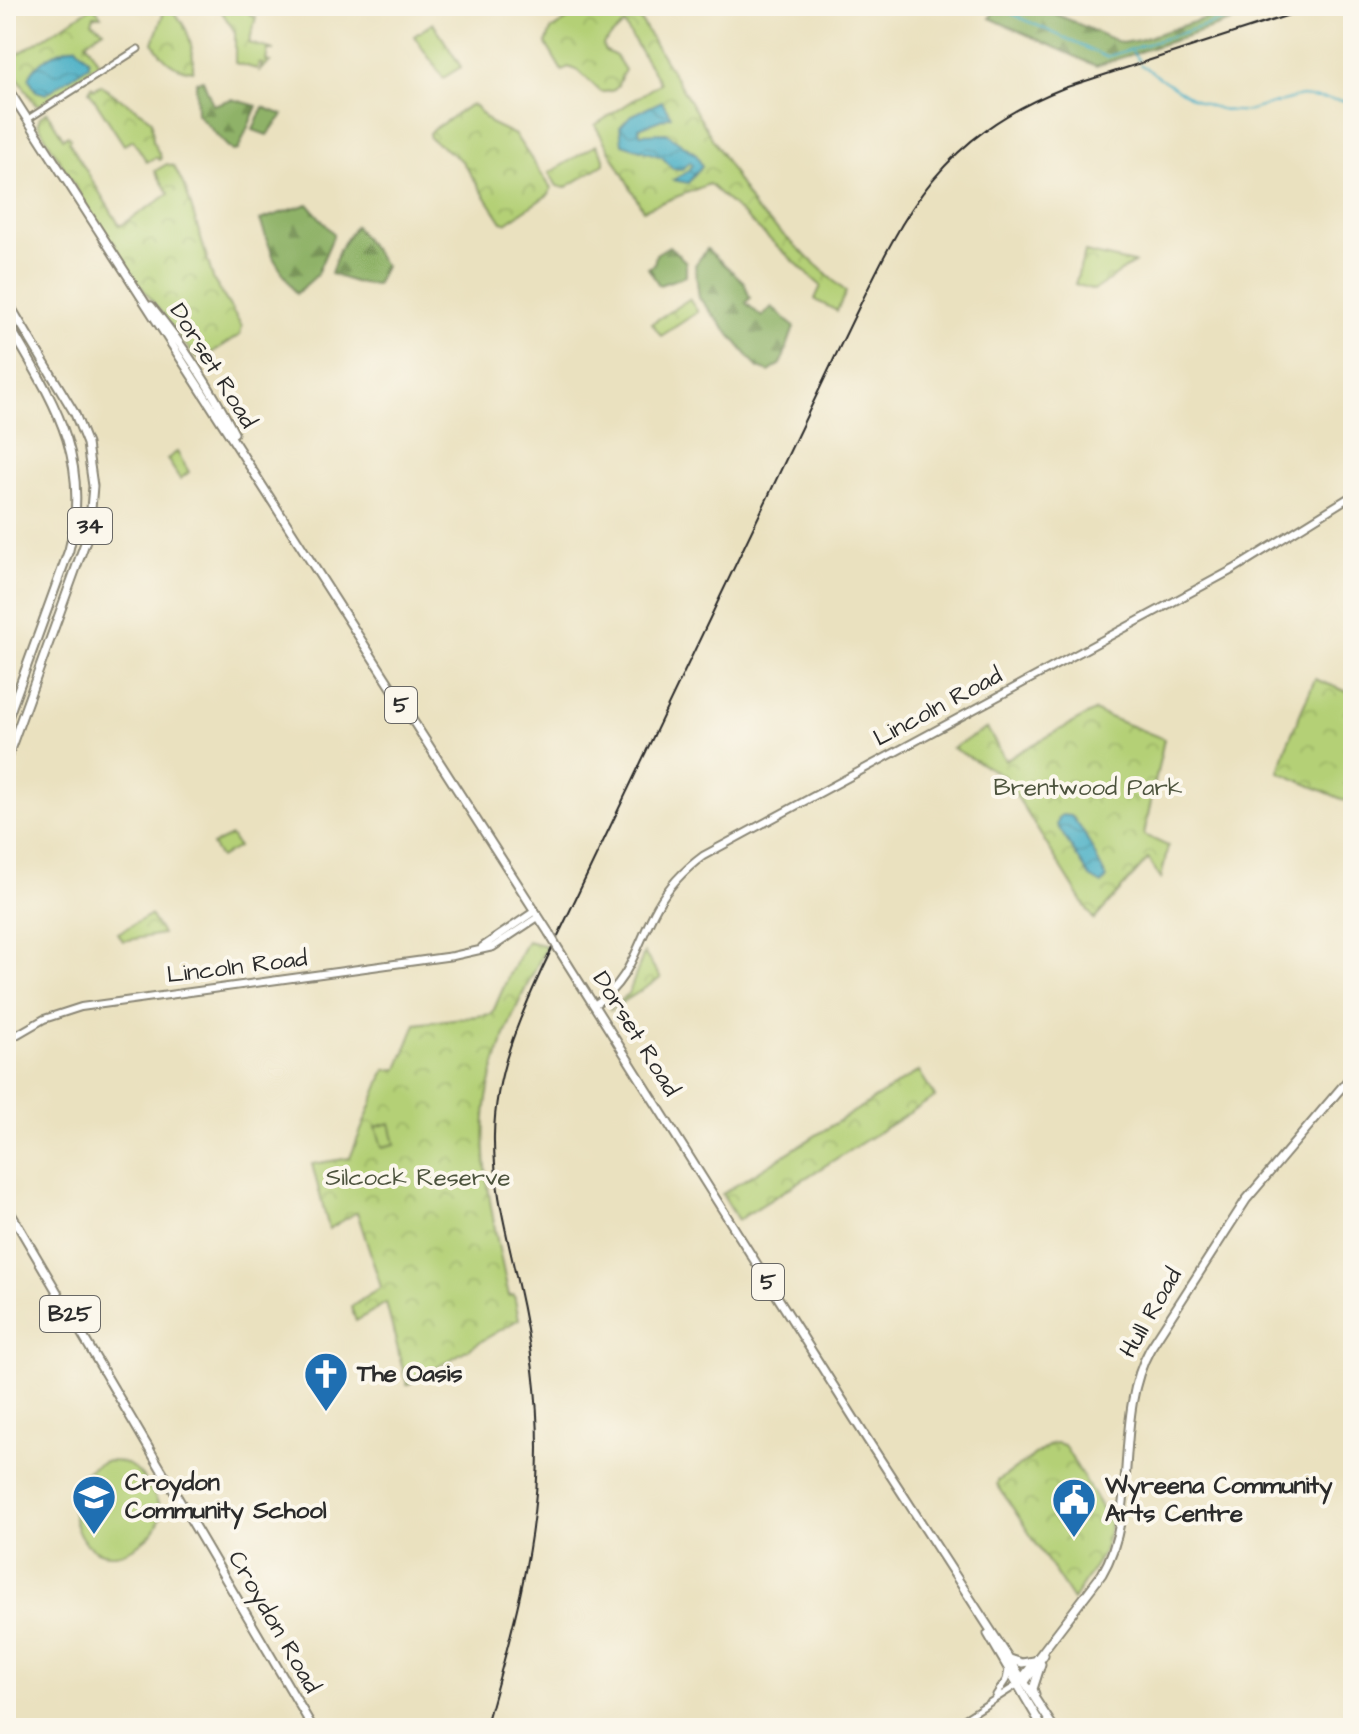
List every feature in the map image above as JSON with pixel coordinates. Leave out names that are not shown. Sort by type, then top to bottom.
[{"type":"main road","name":"Dorset Road","points":[[6,86],[129,279],[191,367],[256,478],[537,914],[978,1615],[1008,1670],[1036,1699],[1054,1728]]},
{"type":"main road","name":"34","points":[[6,299],[75,414],[87,444],[93,486],[89,532],[6,761]]},
{"type":"main road","name":"34","points":[[6,320],[64,425],[78,491],[76,521],[69,550],[6,723]]},
{"type":"main road","name":"Lincoln Road","points":[[594,1005],[609,996],[621,982],[662,898],[676,880],[703,856],[1234,569],[1353,495]]},
{"type":"main road","name":"Lincoln Road","points":[[6,1041],[44,1019],[81,1007],[397,964],[493,947],[523,929],[537,914]]},
{"type":"main road","name":"Lincoln Road","points":[[479,949],[537,914]]},
{"type":"main road","points":[[523,929],[535,927],[548,932]]},
{"type":"main road","name":"Hull Road","points":[[1021,1681],[1102,1574],[1116,1543],[1133,1394],[1143,1360],[1246,1200],[1353,1074]]},
{"type":"main road","name":"Croydon Road","points":[[6,1205],[313,1728]]},
{"type":"main road","name":"Dorset Road","points":[[978,1615],[1010,1659],[1043,1728]]},
{"type":"main road","points":[[1010,1659],[1022,1663],[1037,1662],[1033,1689],[1036,1699]]},
{"type":"street","points":[[28,119],[138,49]]},
{"type":"street","points":[[991,1702],[1002,1688],[1008,1670]]},
{"type":"street","points":[[950,1728],[1021,1681]]},
{"type":"street","points":[[803,1728],[843,1728]]},
{"type":"green space","points":[[94,6],[101,16],[94,16],[92,22],[104,30],[86,42],[99,63],[90,69],[89,74],[40,105],[35,104],[7,61]]},
{"type":"green space","points":[[166,6],[180,19],[188,34],[193,71],[169,62],[153,43]]},
{"type":"green space","points":[[218,6],[245,6],[251,16],[256,17],[249,43],[274,50],[268,50],[266,61],[270,62],[260,70],[262,64],[259,63],[257,69],[235,63],[235,32]]},
{"type":"green space","points":[[589,6],[632,6],[755,209],[846,292],[837,311],[817,301],[815,299],[821,286],[709,184],[643,210],[595,125],[660,83],[624,24],[603,44],[604,50],[616,56],[625,70],[613,91],[601,92],[579,71],[568,67],[562,71],[546,44],[551,30]]},
{"type":"green space","points":[[997,6],[1038,6],[1121,43],[1242,6],[1279,6],[1096,66],[990,18]]},
{"type":"green space","points":[[433,23],[461,67],[443,78],[414,36]]},
{"type":"green space","points":[[203,80],[213,105],[232,99],[257,106],[238,150],[229,148],[197,114],[196,82]]},
{"type":"green space","points":[[101,85],[152,121],[153,141],[161,158],[159,160],[156,157],[147,162],[133,140],[124,145],[89,91],[92,86],[94,89]]},
{"type":"green space","points":[[470,105],[475,106],[490,123],[515,135],[551,188],[549,194],[506,223],[502,222],[462,161],[430,138],[429,133]]},
{"type":"green space","points":[[263,107],[283,115],[267,135],[253,130]]},
{"type":"green space","points":[[47,112],[63,138],[68,135],[70,138],[69,142],[120,226],[169,194],[155,171],[167,164],[174,166],[186,190],[214,281],[242,326],[240,335],[205,357],[195,357],[121,260],[115,245],[105,236],[38,123]]},
{"type":"green space","points":[[596,145],[604,164],[565,188],[557,186],[549,173]]},
{"type":"green space","points":[[308,204],[333,233],[333,237],[316,276],[296,294],[274,259],[260,220]]},
{"type":"green space","points":[[355,226],[385,266],[376,285],[331,274],[339,250]]},
{"type":"green space","points":[[669,246],[686,262],[686,276],[659,285],[648,268],[654,265],[656,254]]},
{"type":"green space","points":[[707,249],[744,282],[750,298],[746,303],[762,317],[772,307],[794,327],[781,364],[769,372],[758,368],[699,298],[695,265]]},
{"type":"green space","points":[[1085,252],[1134,263],[1094,290],[1075,284]]},
{"type":"green space","points":[[689,299],[698,312],[661,336],[652,323]]},
{"type":"green space","points":[[177,452],[189,472],[180,479],[167,459]]},
{"type":"green space","points":[[1315,679],[1353,694],[1353,804],[1279,772],[1286,747]]},
{"type":"green space","name":"Brentwood Park","points":[[1094,711],[1164,739],[1144,835],[1168,846],[1161,879],[1148,859],[1094,920],[1004,776],[952,748],[987,728],[1005,760]]},
{"type":"green space","points":[[231,836],[238,847],[220,858],[212,845]]},
{"type":"green space","points":[[150,915],[162,934],[123,941],[118,933]]},
{"type":"green space","name":"Silcock Reserve","points":[[527,941],[547,946],[499,1051],[489,1088],[484,1138],[493,1220],[509,1296],[514,1295],[519,1319],[407,1385],[386,1303],[356,1321],[351,1307],[381,1287],[357,1212],[329,1229],[312,1164],[350,1158],[385,1070],[398,1069],[416,1024],[492,1014]]},
{"type":"green space","points":[[644,953],[661,978],[609,1011],[629,993]]},
{"type":"green space","points":[[919,1071],[935,1097],[738,1220],[722,1194]]},
{"type":"green space","points":[[390,1123],[395,1144],[382,1147],[376,1127]]},
{"type":"green space","points":[[1051,1444],[1064,1445],[1111,1524],[1103,1553],[1073,1600],[997,1484]]},
{"type":"green space","points":[[105,1461],[124,1463],[135,1469],[152,1491],[160,1515],[156,1528],[148,1537],[127,1551],[116,1554],[96,1551],[88,1545],[76,1526],[72,1507],[72,1495],[79,1479]]},
{"type":"water","points":[[76,46],[89,60],[89,65],[46,94],[36,91],[29,78],[32,71],[55,53]]},
{"type":"water","points":[[662,101],[671,116],[639,128],[640,134],[666,133],[696,154],[702,166],[688,183],[673,180],[687,172],[692,165],[690,162],[682,169],[673,169],[662,157],[622,144],[620,127],[630,116]]},
{"type":"water","points":[[1062,815],[1071,816],[1087,838],[1107,878],[1102,884],[1090,877],[1057,825]]},
{"type":"waterway","points":[[1010,13],[1106,57],[1273,6]]},
{"type":"waterway","points":[[1132,51],[1138,59]]},
{"type":"waterway","points":[[1140,64],[1190,97],[1232,111],[1247,111],[1301,96],[1353,102]]},
{"type":"railway","points":[[485,1728],[513,1625],[528,1554],[538,1448],[530,1345],[502,1210],[494,1154],[495,1112],[503,1069],[543,967],[843,340],[883,258],[926,189],[951,159],[982,133],[1019,109],[1064,88],[1317,6]]},
{"type":"place","name":"The Oasis","points":[[326,1413]]},
{"type":"place","name":"Croydon Community School","points":[[94,1536]]},
{"type":"place","name":"Wyreena Community Arts Centre","points":[[1074,1539]]}]
